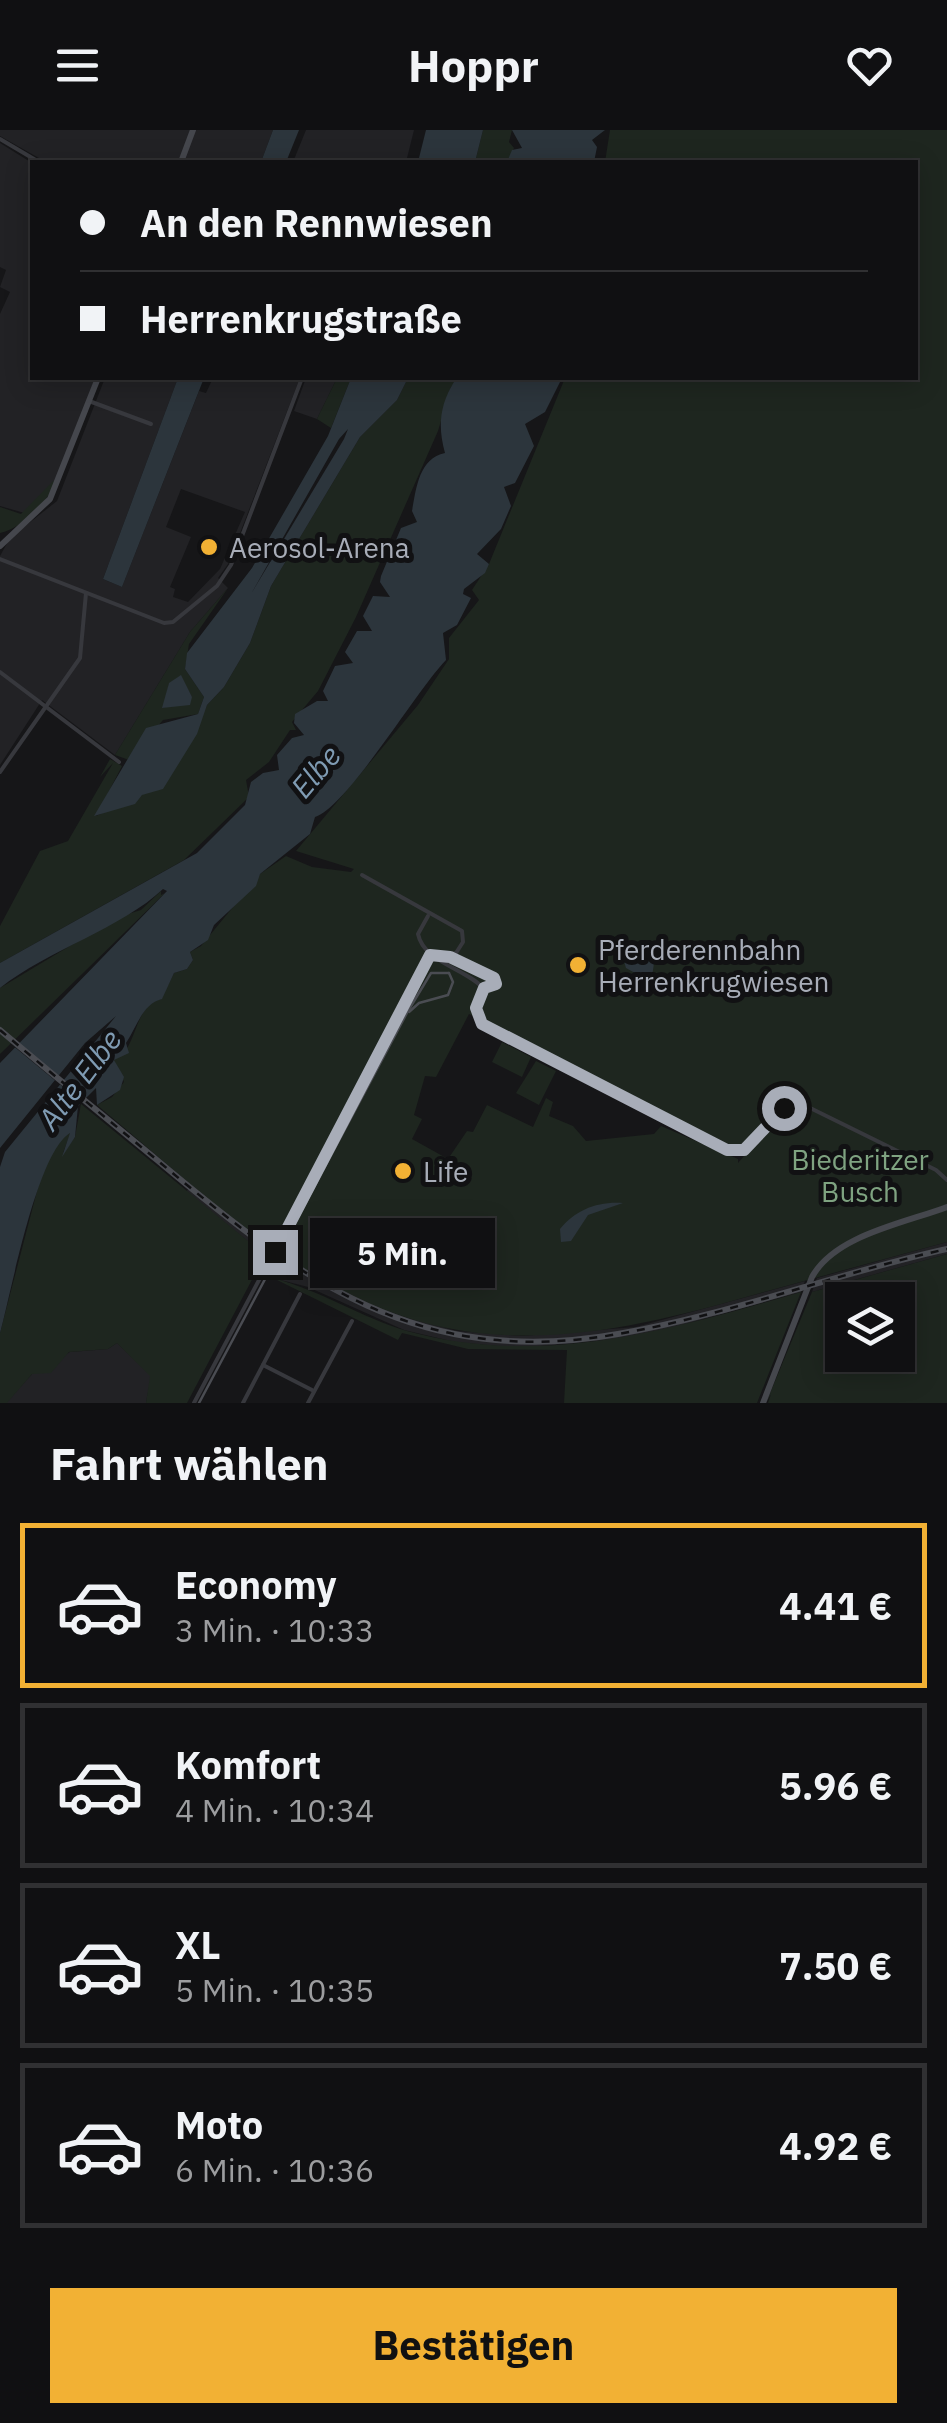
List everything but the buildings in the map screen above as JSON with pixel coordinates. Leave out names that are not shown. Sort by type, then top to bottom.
[{"type":"street","points":[[182,160],[193,130]]},
{"type":"street","points":[[0,139],[35,160]]},
{"type":"street","points":[[1,540],[50,498],[97,380]]},
{"type":"street","points":[[0,559],[164,623],[174,622],[211,591],[231,565],[301,380]]},
{"type":"street","points":[[90,401],[151,424]]},
{"type":"street","points":[[0,772],[81,656],[86,593]]},
{"type":"street","points":[[0,672],[120,762]]},
{"type":"street","points":[[362,875],[418,906],[428,916],[462,931],[462,946],[450,957]]},
{"type":"street","points":[[428,916],[418,936],[433,956],[484,988],[494,986],[493,976],[450,957],[433,956]]},
{"type":"street","points":[[194,1403],[433,956]]},
{"type":"street","points":[[484,988],[475,1010],[482,1024],[727,1150],[744,1150],[786,1106],[796,1102],[936,1170],[947,1180]]},
{"type":"street","points":[[763,1403],[810,1282],[824,1260],[842,1247],[947,1207]]},
{"type":"street","points":[[243,1403],[300,1294]]},
{"type":"street","points":[[308,1403],[352,1320]]},
{"type":"street","points":[[263,1365],[314,1392]]},
{"type":"shaded area","points":[[0,130],[273,130],[262,160],[42,160],[0,136]]},
{"type":"shaded area","points":[[306,130],[414,130],[406,160],[294,160]]},
{"type":"shaded area","points":[[0,143],[30,162],[30,380],[94,380],[55,484],[28,514],[0,506],[0,314],[10,292],[0,287],[6,270],[0,267]]},
{"type":"shaded area","points":[[104,380],[177,380],[103,579],[122,587],[199,391],[206,393],[212,380],[299,380],[228,564],[218,578],[228,588],[190,632],[115,755],[42,700],[0,765],[0,556],[10,538],[57,501]],"holes":[[[181,489],[245,512],[220,569],[188,602],[173,597],[175,589],[170,587],[191,537],[166,527]]]},
{"type":"shaded area","points":[[305,380],[336,380],[317,419],[294,411]]},
{"type":"shaded area","points":[[192,1185],[269,1246],[265,1255],[186,1192]]},
{"type":"shaded area","points":[[947,1242],[947,1254],[848,1282],[825,1282],[825,1288],[812,1292],[817,1278]]},
{"type":"shaded area","points":[[290,1257],[338,1288],[405,1317],[457,1331],[522,1336],[636,1327],[805,1281],[801,1292],[639,1337],[519,1348],[455,1342],[404,1330],[308,1287],[273,1278]]},
{"type":"shaded area","points":[[117,1343],[151,1376],[146,1403],[6,1403],[32,1374],[70,1352],[108,1349]]},
{"type":"green space","points":[[483,130],[512,130],[509,142],[514,148],[508,160],[476,160]]},
{"type":"green space","points":[[610,130],[947,130],[947,1242],[709,1307],[602,1330],[497,1335],[444,1327],[391,1312],[305,1269],[243,1226],[97,1105],[112,1097],[124,1082],[114,1060],[126,1050],[147,1007],[161,999],[174,973],[187,969],[193,960],[190,952],[201,946],[260,874],[286,856],[312,867],[351,872],[354,869],[296,851],[418,705],[449,659],[449,638],[479,600],[472,590],[489,564],[564,380],[918,380],[918,160],[605,160]],"holes":[[[469,1014],[732,1146],[742,1145],[792,1090],[796,1104],[788,1106],[738,1163],[738,1159],[661,1126],[654,1134],[586,1141],[573,1126],[549,1116],[553,1102],[546,1098],[533,1127],[487,1105],[473,1132],[467,1131],[448,1159],[412,1139],[422,1119],[414,1115],[425,1076],[436,1077]]]},
{"type":"green space","points":[[336,380],[350,380],[331,428],[317,419]]},
{"type":"green space","points":[[407,380],[461,380],[451,387],[438,431],[356,617],[318,691],[292,722],[296,730],[290,730],[269,762],[246,780],[249,797],[184,860],[0,963],[0,926],[40,851],[68,841],[113,763],[100,777],[110,759],[122,766],[96,816],[142,795],[187,749],[207,705],[224,687],[250,643],[271,586],[360,437],[397,400]]},
{"type":"green space","points":[[53,481],[56,483],[52,490],[33,514],[0,533],[0,507],[21,514]]},
{"type":"green space","points":[[228,588],[189,644],[185,669],[204,697],[198,714],[163,720],[129,760],[115,755],[190,632]],"holes":[[[180,676],[192,697],[163,708],[169,684]]]},
{"type":"green space","points":[[161,891],[161,895],[165,893],[0,1054],[0,988],[118,917],[141,910]]},
{"type":"green space","points":[[502,1042],[531,1057],[522,1077],[492,1062]]},
{"type":"green space","points":[[536,1061],[556,1071],[539,1105],[516,1093]]},
{"type":"green space","points":[[81,1104],[265,1255],[187,1403],[146,1403],[150,1376],[117,1343],[108,1349],[69,1352],[51,1373],[32,1374],[7,1403],[0,1403],[0,1333],[43,1168],[60,1139],[72,1129],[63,1153],[75,1137]]},
{"type":"green space","name":"Biederitzer Busch","points":[[947,1254],[947,1403],[768,1403],[771,1394],[766,1403],[812,1292],[825,1288],[825,1372],[915,1372],[915,1282],[848,1282]]},
{"type":"green space","points":[[273,1278],[407,1331],[458,1342],[508,1346],[606,1340],[655,1331],[801,1292],[757,1403],[564,1403],[567,1350],[468,1349],[402,1333],[398,1340]]},
{"type":"water","points":[[273,130],[299,130],[287,160],[262,160]]},
{"type":"water","points":[[426,130],[483,130],[476,160],[418,160]]},
{"type":"water","points":[[512,130],[605,130],[592,140],[597,147],[594,160],[508,160],[512,150],[522,148]]},
{"type":"water","points":[[177,380],[203,380],[122,587],[103,579]]},
{"type":"water","points":[[350,380],[407,380],[397,400],[360,437],[271,586],[250,643],[224,687],[207,705],[197,734],[163,789],[142,795],[135,804],[94,816],[146,728],[198,714],[204,697],[185,669],[187,653],[252,568],[328,436]],"holes":[[[348,429],[344,439],[251,594],[339,439]]]},
{"type":"water","points":[[561,380],[545,412],[525,424],[534,446],[515,483],[504,487],[511,506],[501,529],[477,554],[489,564],[485,573],[464,589],[463,594],[471,598],[457,625],[443,633],[446,660],[345,793],[315,817],[310,834],[260,874],[256,886],[214,925],[208,940],[190,952],[193,960],[187,969],[174,973],[162,999],[145,1011],[126,1043],[129,1053],[114,1060],[124,1077],[120,1090],[97,1105],[96,1088],[78,1106],[75,1137],[62,1157],[70,1133],[58,1146],[37,1193],[0,1333],[0,1167],[5,1152],[116,1016],[85,1043],[0,1148],[0,1063],[167,891],[163,889],[127,916],[0,988],[0,963],[197,853],[245,805],[251,782],[263,773],[279,770],[277,755],[292,738],[304,735],[294,723],[295,714],[317,701],[328,701],[323,691],[335,666],[353,663],[345,652],[357,631],[372,631],[363,616],[373,596],[390,597],[380,582],[381,576],[401,528],[417,522],[412,511],[424,468],[445,453],[441,417],[454,382]]},
{"type":"water","points":[[181,675],[192,697],[190,705],[162,708],[169,683]]},
{"type":"water","points":[[627,948],[642,951],[654,963],[652,977],[644,978],[626,968],[622,954]]},
{"type":"water","points":[[623,1203],[588,1215],[571,1241],[561,1242],[560,1229],[580,1212],[596,1205]]},
{"type":"pier","points":[[14,1040],[89,1102],[86,1106],[11,1044]]},
{"type":"tram line","points":[[199,1403],[408,1011],[431,973],[449,973]]},
{"type":"tram line","points":[[409,1012],[419,1003],[448,995],[453,982],[449,973]]},
{"type":"railway","points":[[0,1030],[262,1243],[367,1306],[423,1326],[482,1339],[547,1342],[618,1334],[701,1316],[947,1249]]},
{"type":"place","name":"Aerosol-Arena","points":[[209,547]]},
{"type":"place","name":"Pferderennbahn Herrenkrugwiesen","points":[[578,965]]},
{"type":"place","name":"Life","points":[[403,1171]]},
{"type":"route","points":[[275,1252],[430,955],[450,957],[494,978],[496,984],[484,988],[476,1008],[482,1024],[727,1150],[744,1150],[784,1108]]},
{"type":"water label","name":"Elbe","points":[[315,771]]},
{"type":"water label","name":"Alte Elbe","points":[[79,1079]]}]
